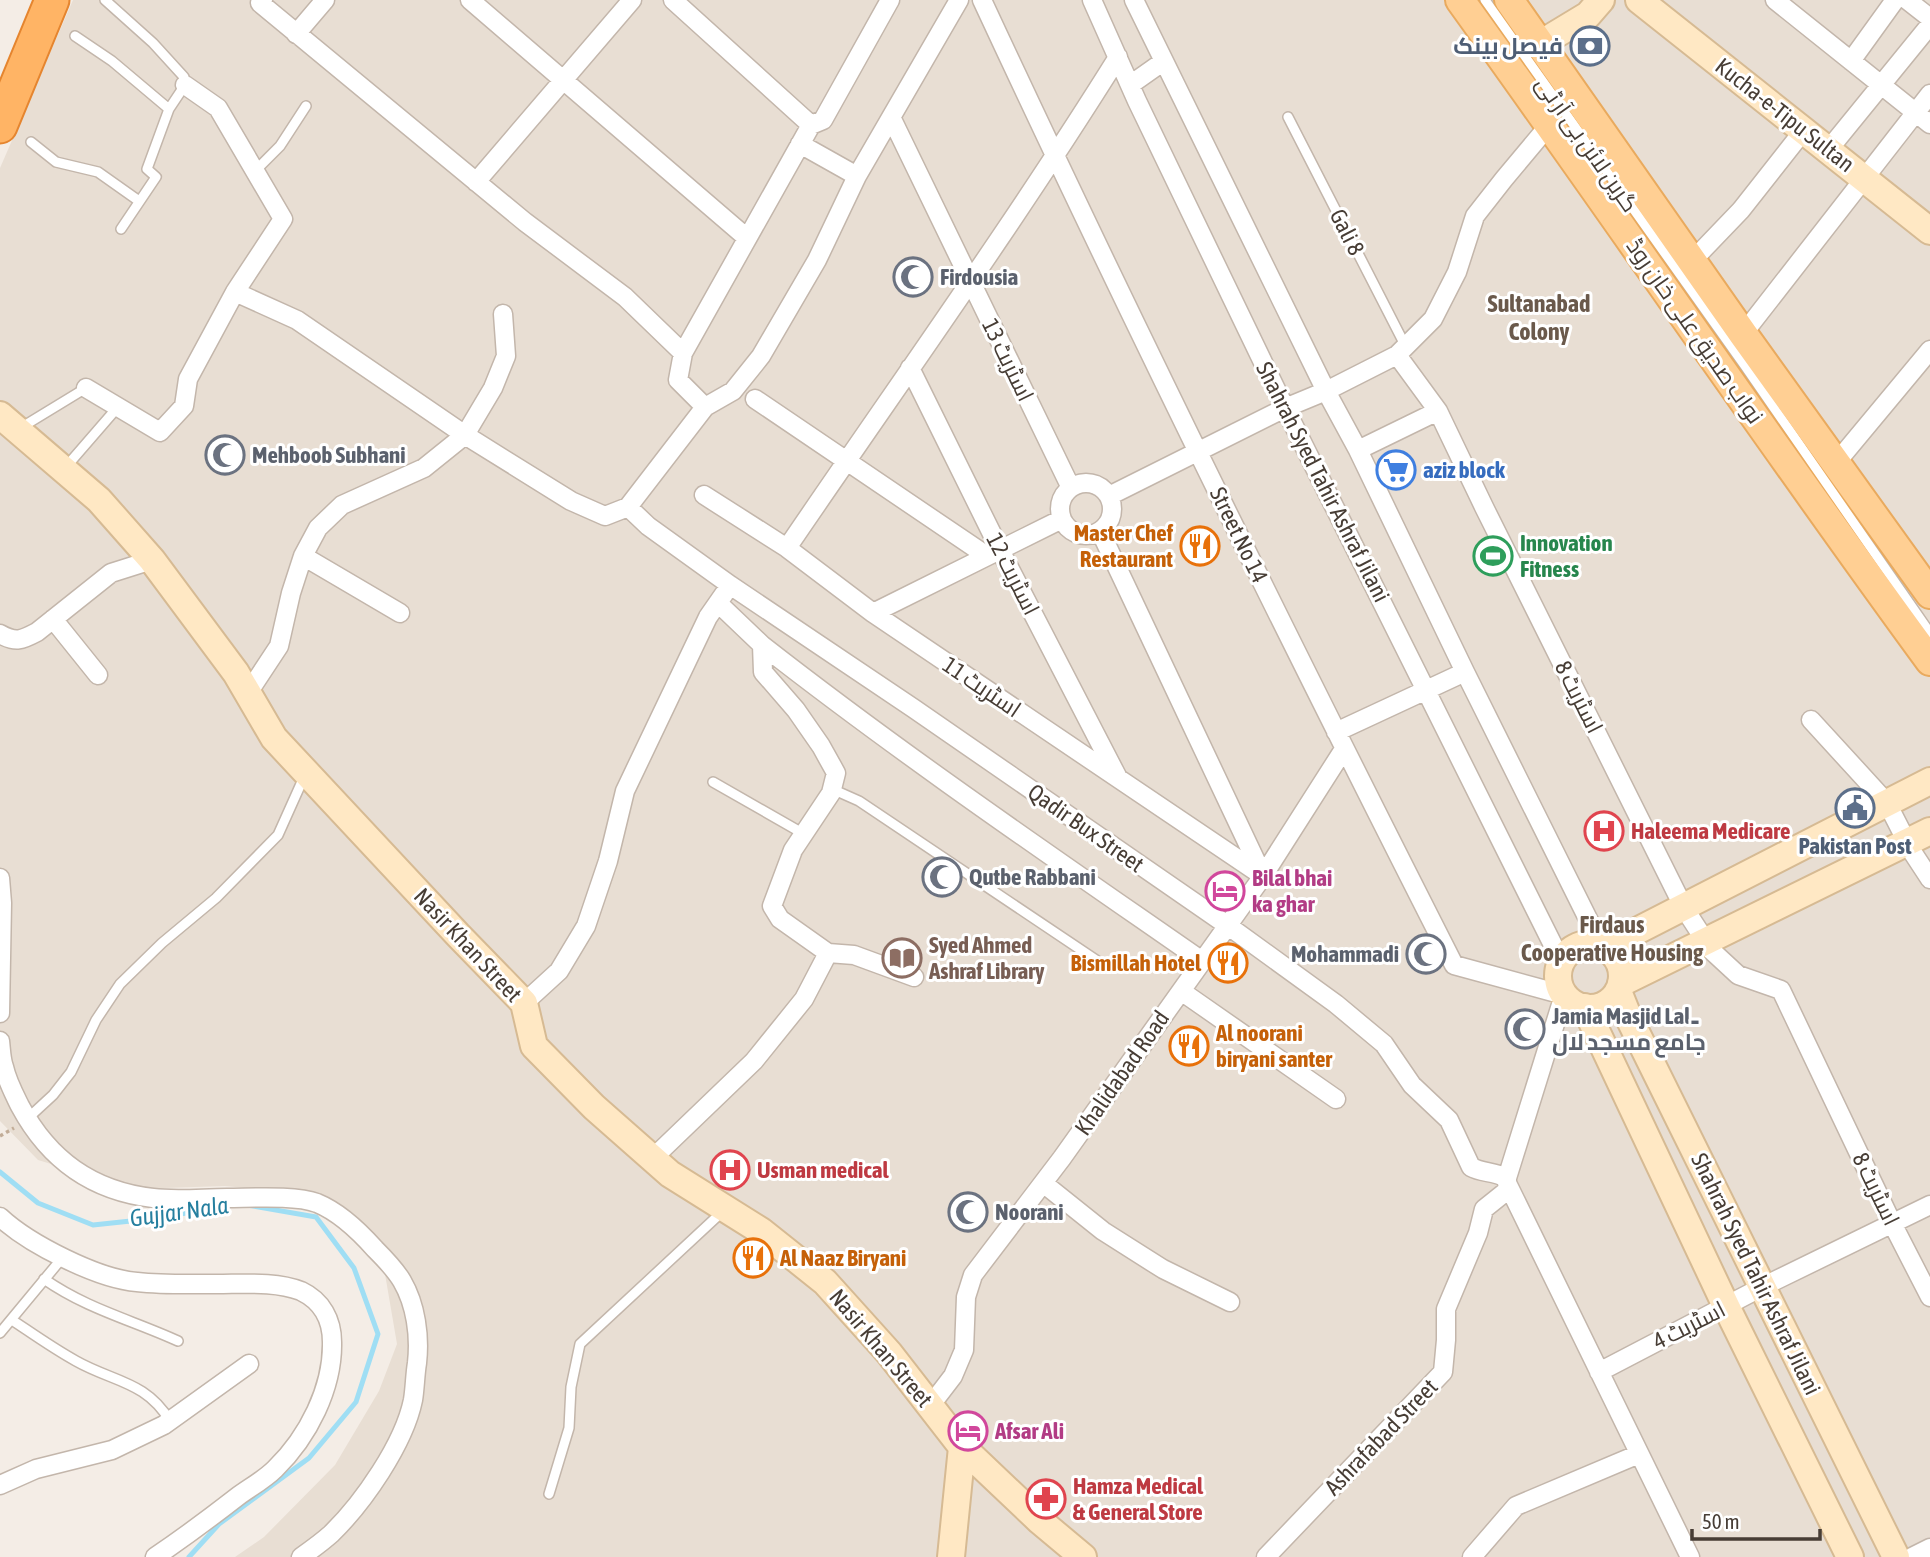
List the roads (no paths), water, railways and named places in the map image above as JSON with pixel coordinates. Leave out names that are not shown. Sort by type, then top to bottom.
[{"type":"highway","points":[[0,126],[52,0]]},
{"type":"main road","name":"نواب صدیق علی خان روڈ","points":[[1460,0],[1930,661]]},
{"type":"main road","name":"نواب صدیق علی خان روڈ","points":[[1509,0],[1743,334],[1930,594]]},
{"type":"street","points":[[263,0],[260,4],[476,182],[625,297],[683,353]]},
{"type":"street","points":[[296,34],[325,0]]},
{"type":"street","points":[[470,0],[747,237]]},
{"type":"street","points":[[476,182],[632,0]]},
{"type":"street","points":[[673,0],[811,125]]},
{"type":"street","points":[[705,407],[678,380],[683,353],[811,125],[823,120],[890,0]]},
{"type":"street","points":[[235,292],[297,320],[465,435],[570,502],[605,516],[628,507],[705,407],[733,391],[761,356],[817,260],[857,176],[960,0]]},
{"type":"street","name":"Street No 14","points":[[982,0],[1055,158],[1198,452],[1454,965],[1575,1001]]},
{"type":"street","name":"Shahrah Syed Tahir Ashraf Jilani","points":[[1092,0],[1285,408],[1561,961]]},
{"type":"street","name":"Shahrah Syed Tahir Ashraf Jilani","points":[[1134,0],[1326,391],[1358,450],[1465,672],[1606,948]]},
{"type":"street","points":[[1540,44],[1588,15],[1601,0]]},
{"type":"street","name":"Kucha-e-Tipu Sultan","points":[[1639,0],[1930,231]]},
{"type":"street","points":[[1775,0],[1930,124]]},
{"type":"street","points":[[1851,61],[1895,0]]},
{"type":"street","points":[[1907,0],[1930,18]]},
{"type":"street","points":[[1829,149],[1930,25]]},
{"type":"street","points":[[787,548],[971,284],[1118,57]]},
{"type":"street","points":[[1130,85],[1164,61]]},
{"type":"street","points":[[86,388],[160,432],[184,406],[188,379],[235,292],[283,219],[218,108],[185,85]]},
{"type":"street","points":[[1743,334],[1930,94]]},
{"type":"street","name":"اسٹریٹ 13","points":[[891,117],[1071,488]]},
{"type":"street","points":[[1109,496],[1285,408],[1326,391],[1402,351],[1433,319],[1457,272],[1475,216],[1550,124]]},
{"type":"street","points":[[1693,260],[1741,210],[1804,130]]},
{"type":"street","points":[[800,144],[857,176]]},
{"type":"street","points":[[248,693],[279,646],[303,556],[318,528],[342,505],[424,468],[465,435],[493,388],[506,356],[503,314]]},
{"type":"street","points":[[1836,463],[1930,350]]},
{"type":"street","name":"اسٹریٹ 8","points":[[1402,351],[1438,411],[1684,908],[1712,951],[1738,975],[1781,990],[1930,1297]]},
{"type":"street","name":"اسٹریٹ 12","points":[[910,368],[994,553],[1119,779]]},
{"type":"street","points":[[755,400],[994,553]]},
{"type":"street","points":[[1358,450],[1438,411]]},
{"type":"street","name":"Nasir Khan Street","points":[[9,422],[99,500],[152,560],[236,673],[274,738],[524,1003],[534,1046],[594,1107],[670,1174],[761,1231],[825,1282],[889,1353],[962,1447],[1040,1521],[1083,1557]]},
{"type":"street","points":[[1083,483],[1092,484],[1109,496],[1112,513],[1107,525],[1100,531],[1084,535],[1068,528],[1062,519],[1060,505],[1071,488],[1083,483]]},
{"type":"street","name":"اسٹریٹ 11","points":[[704,495],[787,548],[873,613],[1263,876]]},
{"type":"street","name":"Qadir Bux Street","points":[[628,507],[649,526],[730,585],[1227,925],[1336,1004],[1384,1044],[1412,1085],[1449,1120],[1471,1167],[1497,1173],[1508,1184]]},
{"type":"street","points":[[873,613],[1062,519]]},
{"type":"street","points":[[1100,531],[1263,876]]},
{"type":"street","points":[[303,556],[400,613]]},
{"type":"street","points":[[0,635],[10,640],[24,639],[53,620],[111,573],[152,560]]},
{"type":"street","points":[[524,1003],[559,971],[586,926],[608,861],[625,791],[708,617],[730,585]]},
{"type":"street","points":[[718,603],[761,645],[811,684],[1202,961]]},
{"type":"street","points":[[53,620],[98,675]]},
{"type":"street","points":[[761,645],[763,672],[796,710],[836,773],[832,789],[793,850],[772,906],[780,919],[828,953],[854,955],[914,977]]},
{"type":"street","points":[[1336,732],[1465,672]]},
{"type":"street","points":[[1811,720],[1918,836],[1930,879]]},
{"type":"street","name":"Khalidabad Road","points":[[930,1406],[953,1376],[964,1350],[966,1297],[973,1275],[1043,1183],[1263,876],[1345,750]]},
{"type":"street","points":[[1606,948],[1930,781]]},
{"type":"street","points":[[1620,987],[1918,836]]},
{"type":"street","points":[[0,878],[0,1013]]},
{"type":"street","points":[[1590,944],[1606,948],[1619,961],[1622,972],[1620,987],[1612,999],[1602,1006],[1575,1001],[1559,985],[1561,961],[1568,952],[1579,946],[1590,944]]},
{"type":"street","points":[[652,1159],[754,1061],[804,999],[828,953]]},
{"type":"street","name":"Shahrah Syed Tahir Ashraf Jilani","points":[[1620,987],[1628,1016],[1896,1557]]},
{"type":"street","points":[[1181,991],[1336,1099]]},
{"type":"street","points":[[1575,1001],[1508,1184],[1690,1557]]},
{"type":"street","name":"Shahrah Syed Tahir Ashraf Jilani","points":[[1575,1001],[1850,1557]]},
{"type":"street","points":[[0,1041],[4,1067],[27,1119],[64,1163],[89,1179],[107,1187],[156,1199],[285,1198],[316,1203],[345,1220],[365,1238],[403,1282],[417,1328],[418,1354],[413,1401],[400,1436],[369,1489],[331,1534],[302,1557]]},
{"type":"street","points":[[1043,1183],[1103,1231],[1163,1269],[1230,1302]]},
{"type":"street","name":"Ashrafabad Street","points":[[1266,1557],[1443,1372],[1446,1309],[1478,1233],[1484,1209],[1508,1184]]},
{"type":"street","name":"اسٹریٹ 4","points":[[1600,1372],[1762,1287],[1930,1205]]},
{"type":"street","points":[[0,1217],[37,1242],[90,1270],[135,1282],[287,1287],[316,1301],[327,1313],[332,1331],[333,1358],[317,1410],[303,1434],[275,1469],[155,1557]]},
{"type":"street","points":[[0,1485],[36,1469],[112,1451],[170,1421],[249,1364]]},
{"type":"street","points":[[950,1557],[962,1447]]},
{"type":"street","points":[[1472,1557],[1516,1506],[1639,1454]]},
{"type":"street","points":[[1912,1557],[1930,1548]]},
{"type":"lane","points":[[105,0],[153,43],[184,78],[185,85],[169,108],[147,169],[156,177],[121,229]]},
{"type":"lane","name":"گرین لائن بی آر ٹی","points":[[1485,0],[1745,366],[1930,633]]},
{"type":"lane","points":[[75,36],[112,61],[169,108]]},
{"type":"lane","points":[[255,171],[280,146],[306,106]]},
{"type":"lane","name":"Gali 8","points":[[1288,117],[1402,351]]},
{"type":"lane","points":[[31,142],[56,162],[97,172],[139,201]]},
{"type":"lane","points":[[9,422],[86,388]]},
{"type":"lane","points":[[63,469],[117,408]]},
{"type":"lane","points":[[27,1119],[71,1072],[96,1020],[120,984],[162,943],[216,898],[278,835],[306,772]]},
{"type":"lane","points":[[713,782],[804,834]]},
{"type":"lane","points":[[832,789],[859,801],[1102,964]]},
{"type":"lane","points":[[549,1494],[569,1428],[571,1387],[580,1344],[725,1209]]},
{"type":"lane","points":[[0,1333],[63,1257]]},
{"type":"lane","points":[[44,1279],[85,1304],[178,1341]]},
{"type":"lane","points":[[12,1320],[78,1362],[135,1386],[163,1408],[170,1421]]},
{"type":"waterway","name":"Gujjar Nala","points":[[0,1172],[38,1203],[93,1225],[159,1218],[224,1206]]},
{"type":"waterway","name":"Gujjar Nala","points":[[189,1557],[219,1524],[309,1458],[356,1402],[378,1334],[354,1268],[316,1217],[247,1205]]},
{"type":"place","name":"فیصل بینک","points":[[1590,46]]},
{"type":"place","name":"Firdousia","points":[[913,277]]},
{"type":"place","name":"Mehboob Subhani","points":[[225,455]]},
{"type":"place","name":"aziz block","points":[[1396,470]]},
{"type":"place","name":"Master Chef Restaurant","points":[[1200,546]]},
{"type":"place","name":"Innovation Fitness","points":[[1493,556]]},
{"type":"place","name":"Pakistan Post","points":[[1855,808]]},
{"type":"place","name":"Haleema Medicare","points":[[1604,831]]},
{"type":"place","name":"Qutbe Rabbani","points":[[942,877]]},
{"type":"place","name":"Bilal bhai ka ghar","points":[[1225,891]]},
{"type":"place","name":"Mohammadi","points":[[1426,954]]},
{"type":"place","name":"Syed Ahmed Ashraf Library","points":[[902,958]]},
{"type":"place","name":"Bismillah Hotel","points":[[1228,963]]},
{"type":"place","name":"Jamia Masjid Lal۔ جامع مسجد لال","points":[[1525,1029]]},
{"type":"place","name":"Al noorani biryani santer","points":[[1189,1046]]},
{"type":"place","name":"Usman medical","points":[[730,1170]]},
{"type":"place","name":"Noorani","points":[[968,1212]]},
{"type":"place","name":"Al Naaz Biryani","points":[[753,1258]]},
{"type":"place","name":"Afsar Ali","points":[[968,1431]]},
{"type":"place","name":"Hamza Medical & General Store","points":[[1046,1499]]},
{"type":"district","name":"Sultanabad Colony","points":[[1539,318]]},
{"type":"district","name":"Firdaus Cooperative Housing","points":[[1612,939]]}]
